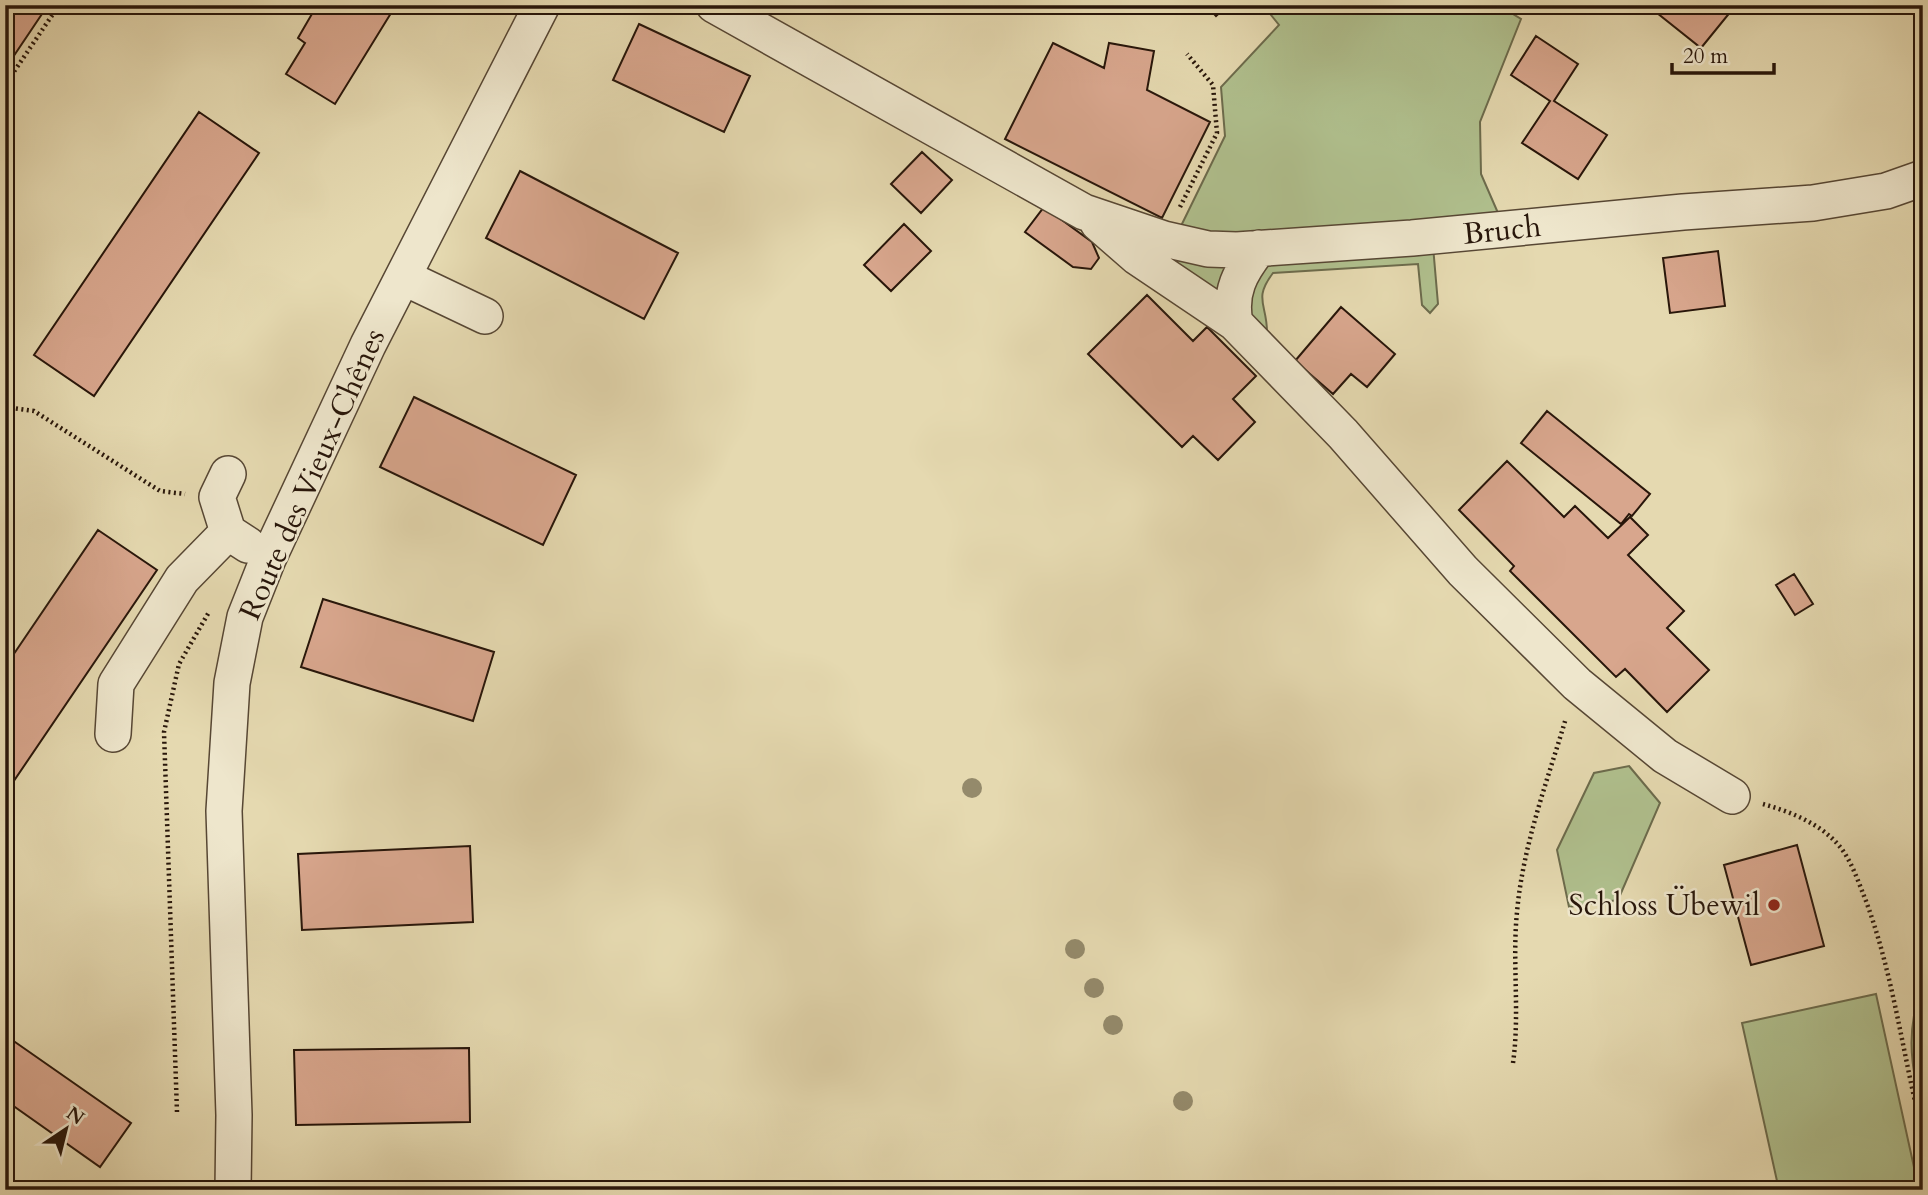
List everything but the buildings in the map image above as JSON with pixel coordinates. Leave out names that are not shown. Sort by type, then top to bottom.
[{"type":"street","name":"Route des Vieux-Chênes","points":[[233,1190],[234,1115],[224,811],[232,683],[245,617],[268,559],[403,277],[542,5]]},
{"type":"street","points":[[714,5],[1084,212],[1137,257],[1235,323],[1343,434],[1463,571],[1577,684],[1665,756],[1732,796]]},
{"type":"street","name":"Bruch","points":[[1084,212],[1164,239],[1208,249],[1259,248],[1412,239],[1683,212],[1813,204],[1886,191],[1923,178]]},
{"type":"street","points":[[1235,323],[1232,308],[1235,286],[1259,248]]},
{"type":"street","points":[[403,277],[485,316]]},
{"type":"street","points":[[222,486],[228,532],[268,559]]},
{"type":"street","points":[[113,734],[116,684],[182,579],[228,532]]},
{"type":"path","points":[[5,85],[59,5]]},
{"type":"path","points":[[1164,239],[1217,133],[1213,85],[1187,54]]},
{"type":"path","points":[[5,407],[34,411],[160,491],[222,486]]},
{"type":"path","points":[[177,1112],[164,732],[179,664],[213,604]]},
{"type":"path","points":[[1513,1063],[1517,1036],[1515,958],[1520,881],[1526,848],[1577,684]]},
{"type":"path","points":[[1732,796],[1786,810],[1819,828],[1841,848],[1854,871],[1884,949],[1909,1081],[1923,1135]]},
{"type":"green space","points":[[1263,5],[1498,5],[1521,19],[1480,122],[1481,174],[1498,213],[1264,235],[1210,235],[1181,226],[1225,136],[1221,87],[1279,25]]},
{"type":"green space","points":[[1139,242],[1231,266],[1221,295]]},
{"type":"green space","points":[[1433,246],[1438,304],[1430,313],[1422,305],[1418,264],[1273,273],[1262,296],[1267,332],[1248,323],[1246,286],[1269,260]]},
{"type":"green space","points":[[1629,766],[1660,803],[1618,900],[1569,907],[1557,850],[1594,773]]},
{"type":"green space","points":[[1876,994],[1919,1190],[1779,1190],[1742,1023]]},
{"type":"green space","points":[[1923,1009],[1923,1113],[1914,1075],[1912,1037],[1915,1011]]},
{"type":"place","name":"Schloss Übewil","points":[[1774,905]]}]
